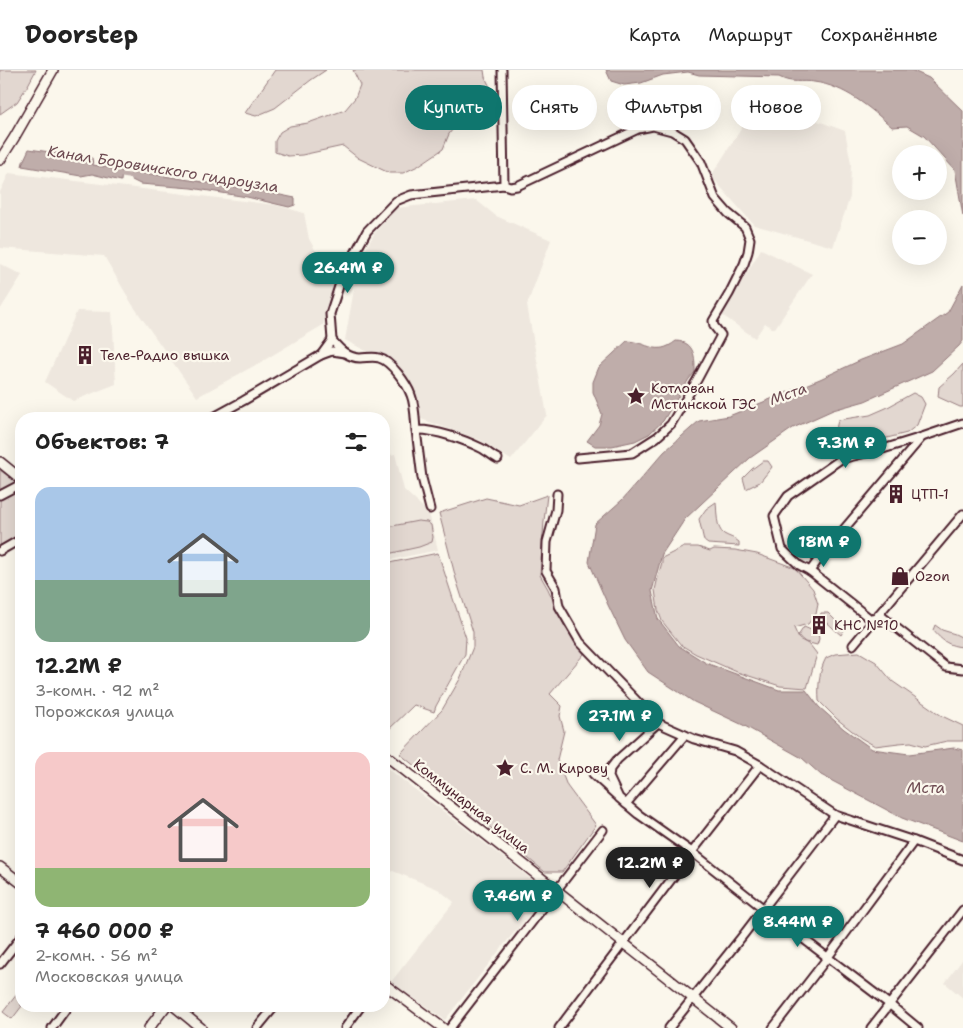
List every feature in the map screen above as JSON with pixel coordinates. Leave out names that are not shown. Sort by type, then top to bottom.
[{"type":"main road","points":[[0,160],[53,70]]},
{"type":"main road","points":[[0,462],[15,473]]},
{"type":"main road","name":"Коммунарная улица","points":[[390,761],[731,1028]]},
{"type":"main road","points":[[2,868],[15,878]]},
{"type":"main road","points":[[390,988],[443,1028]]},
{"type":"main road","points":[[150,1028],[162,1012]]},
{"type":"main road","points":[[181,1012],[201,1028]]},
{"type":"street","points":[[502,70],[504,185]]},
{"type":"street","points":[[430,509],[422,478],[412,396],[403,379],[386,361],[379,358],[351,357],[332,340],[330,314],[342,277],[367,231],[396,201],[411,194],[504,185],[510,187],[517,186],[638,129],[653,126],[672,131],[685,139],[700,162],[715,198],[728,213],[745,226],[750,239],[748,252],[741,272],[713,321],[714,326],[722,335],[671,424],[657,437],[632,453],[578,458]]},
{"type":"street","points":[[321,355],[332,340]]},
{"type":"street","points":[[223,412],[321,355],[332,351],[346,354]]},
{"type":"street","points":[[872,621],[810,571],[799,565],[782,549],[774,516],[788,496],[841,459],[922,437],[963,423]]},
{"type":"street","points":[[416,430],[426,429],[464,440],[482,448],[498,460]]},
{"type":"street","points":[[810,571],[922,437]]},
{"type":"street","points":[[0,495],[15,487]]},
{"type":"street","points":[[557,494],[556,510],[547,542],[546,570],[556,588],[559,606],[580,642],[658,723],[694,739],[736,751],[835,815],[914,841],[963,860]]},
{"type":"street","points":[[853,645],[963,514]]},
{"type":"street","points":[[0,551],[15,542]]},
{"type":"street","points":[[879,614],[946,667],[963,669]]},
{"type":"street","points":[[619,798],[610,777],[610,769],[617,760],[658,723]]},
{"type":"street","points":[[626,804],[685,735]]},
{"type":"street","points":[[559,1028],[760,765]]},
{"type":"street","points":[[593,774],[638,814],[692,852],[918,1028]]},
{"type":"street","points":[[669,1028],[764,909],[835,815]]},
{"type":"street","points":[[450,1028],[603,830]]},
{"type":"street","points":[[773,1028],[914,841]]},
{"type":"street","points":[[871,1028],[963,910]]},
{"type":"street","points":[[0,964],[15,945]]},
{"type":"street","points":[[52,1028],[64,1012]]},
{"type":"street","points":[[257,1028],[270,1012]]},
{"type":"street","points":[[345,1028],[357,1012]]},
{"type":"shaded area","points":[[0,70],[36,70],[17,102],[0,114]]},
{"type":"shaded area","points":[[275,70],[326,70],[275,108],[256,116],[245,113]]},
{"type":"shaded area","points":[[353,70],[484,70],[489,85],[405,85],[405,130],[452,130],[443,149],[418,166],[403,173],[389,173],[358,158],[343,146],[302,155],[288,156],[275,152],[275,141],[280,132],[290,126],[308,123],[345,110],[355,98],[360,85]]},
{"type":"shaded area","points":[[821,122],[845,131],[851,164],[850,197],[833,247],[754,225],[711,176],[740,130],[821,130]]},
{"type":"shaded area","points":[[9,173],[276,205],[304,213],[309,239],[337,288],[323,325],[197,397],[132,304],[104,256],[0,248],[0,192]]},
{"type":"shaded area","points":[[476,200],[496,216],[551,240],[527,305],[547,415],[511,460],[480,440],[410,415],[408,386],[381,355],[368,352],[345,340],[359,261],[374,234],[395,208]]},
{"type":"shaded area","points":[[761,249],[812,274],[775,328],[765,323],[755,338],[722,315]]},
{"type":"shaded area","points":[[0,264],[22,275],[0,310]]},
{"type":"shaded area","points":[[77,311],[112,312],[116,384],[73,401],[45,382]]},
{"type":"shaded area","points":[[963,364],[963,407],[960,407],[938,397],[939,387]]},
{"type":"shaded area","points":[[913,393],[921,397],[925,404],[917,425],[907,433],[887,438],[846,442],[835,434],[838,420],[870,415]]},
{"type":"shaded area","points":[[395,454],[404,490],[429,513],[438,550],[390,560],[390,455]]},
{"type":"shaded area","points":[[763,461],[768,461],[772,467],[760,482],[746,489],[743,478]]},
{"type":"shaded area","points":[[0,470],[15,481],[15,539],[0,548]]},
{"type":"shaded area","points":[[547,495],[540,575],[565,627],[584,654],[550,694],[562,706],[560,716],[564,731],[557,760],[567,786],[596,825],[562,872],[545,872],[400,754],[442,710],[460,679],[473,647],[473,632],[456,579],[439,513],[486,498],[519,505]]},
{"type":"shaded area","points":[[716,502],[717,519],[721,532],[736,539],[739,542],[739,546],[708,544],[704,541],[699,519],[706,509]]},
{"type":"shaded area","points":[[418,521],[427,522],[431,525],[432,542],[419,547],[390,552],[390,526]]},
{"type":"shaded area","points":[[684,547],[698,547],[710,551],[714,549],[735,550],[757,554],[795,568],[813,589],[818,604],[816,614],[808,624],[794,628],[799,639],[810,645],[817,654],[807,688],[780,686],[737,672],[696,654],[681,645],[662,621],[655,590],[662,558]]},
{"type":"shaded area","points":[[438,553],[466,638],[465,654],[434,712],[414,705],[390,728],[390,563]]},
{"type":"shaded area","points":[[821,613],[828,613],[837,622],[844,630],[841,635],[820,617]]},
{"type":"shaded area","points":[[935,625],[942,630],[963,638],[963,647],[943,640],[933,630]]},
{"type":"shaded area","points":[[804,627],[818,633],[817,645],[805,642],[798,636]]},
{"type":"shaded area","points":[[859,652],[876,662],[892,681],[942,716],[963,726],[963,741],[947,741],[925,746],[911,742],[875,746],[861,738],[837,719],[819,701],[820,673],[826,658],[835,654]]},
{"type":"shaded area","points":[[390,770],[540,886],[540,902],[445,1020],[391,982],[454,902],[438,889],[393,871],[390,872]]},
{"type":"shaded area","points":[[963,959],[963,998],[945,983]]},
{"type":"shaded area","points":[[15,997],[15,1012],[17,1012],[12,1019],[3,1012]]},
{"type":"water","points":[[606,70],[911,70],[929,78],[963,111],[963,216],[955,170],[947,161],[947,145],[932,145],[924,136],[907,126],[892,127],[856,98],[836,88],[825,84],[792,81],[779,77],[699,75],[688,72],[663,75],[641,83],[624,85],[611,81]]},
{"type":"water","points":[[29,149],[92,158],[93,165],[122,170],[121,181],[92,174],[81,176],[22,166]]},
{"type":"water","points":[[131,171],[295,198],[295,205],[289,207],[247,197],[191,188],[140,184],[130,179]]},
{"type":"water","name":"Мста","points":[[963,284],[963,341],[959,346],[932,371],[865,401],[833,410],[793,428],[750,458],[685,519],[662,554],[652,591],[658,619],[679,646],[706,663],[779,690],[806,690],[819,707],[844,729],[872,749],[909,754],[954,748],[963,750],[963,841],[902,818],[821,775],[802,758],[743,725],[694,702],[648,672],[625,640],[589,562],[595,524],[622,500],[664,452],[699,421],[729,416],[903,344],[948,312]]},
{"type":"water","name":"Котлован Мстинской ГЭС","points":[[627,341],[657,348],[669,346],[676,341],[687,344],[693,351],[695,372],[663,421],[649,434],[635,441],[612,446],[595,446],[587,441],[599,425],[602,414],[593,392],[593,382],[599,367]]},
{"type":"waterway","name":"Канал Боровичского гидроузла","points":[[115,174],[136,177]]},
{"type":"place","name":"Теле-Радио вышка","points":[[85,355]]},
{"type":"place","name":"Котлован Мстинской ГЭС","points":[[636,396]]},
{"type":"place","name":"ЦТП-1","points":[[896,494]]},
{"type":"place","name":"Ozon","points":[[900,576]]},
{"type":"place","name":"КНС №10","points":[[819,625]]},
{"type":"place","name":"С. М. Кирову","points":[[505,768]]}]
